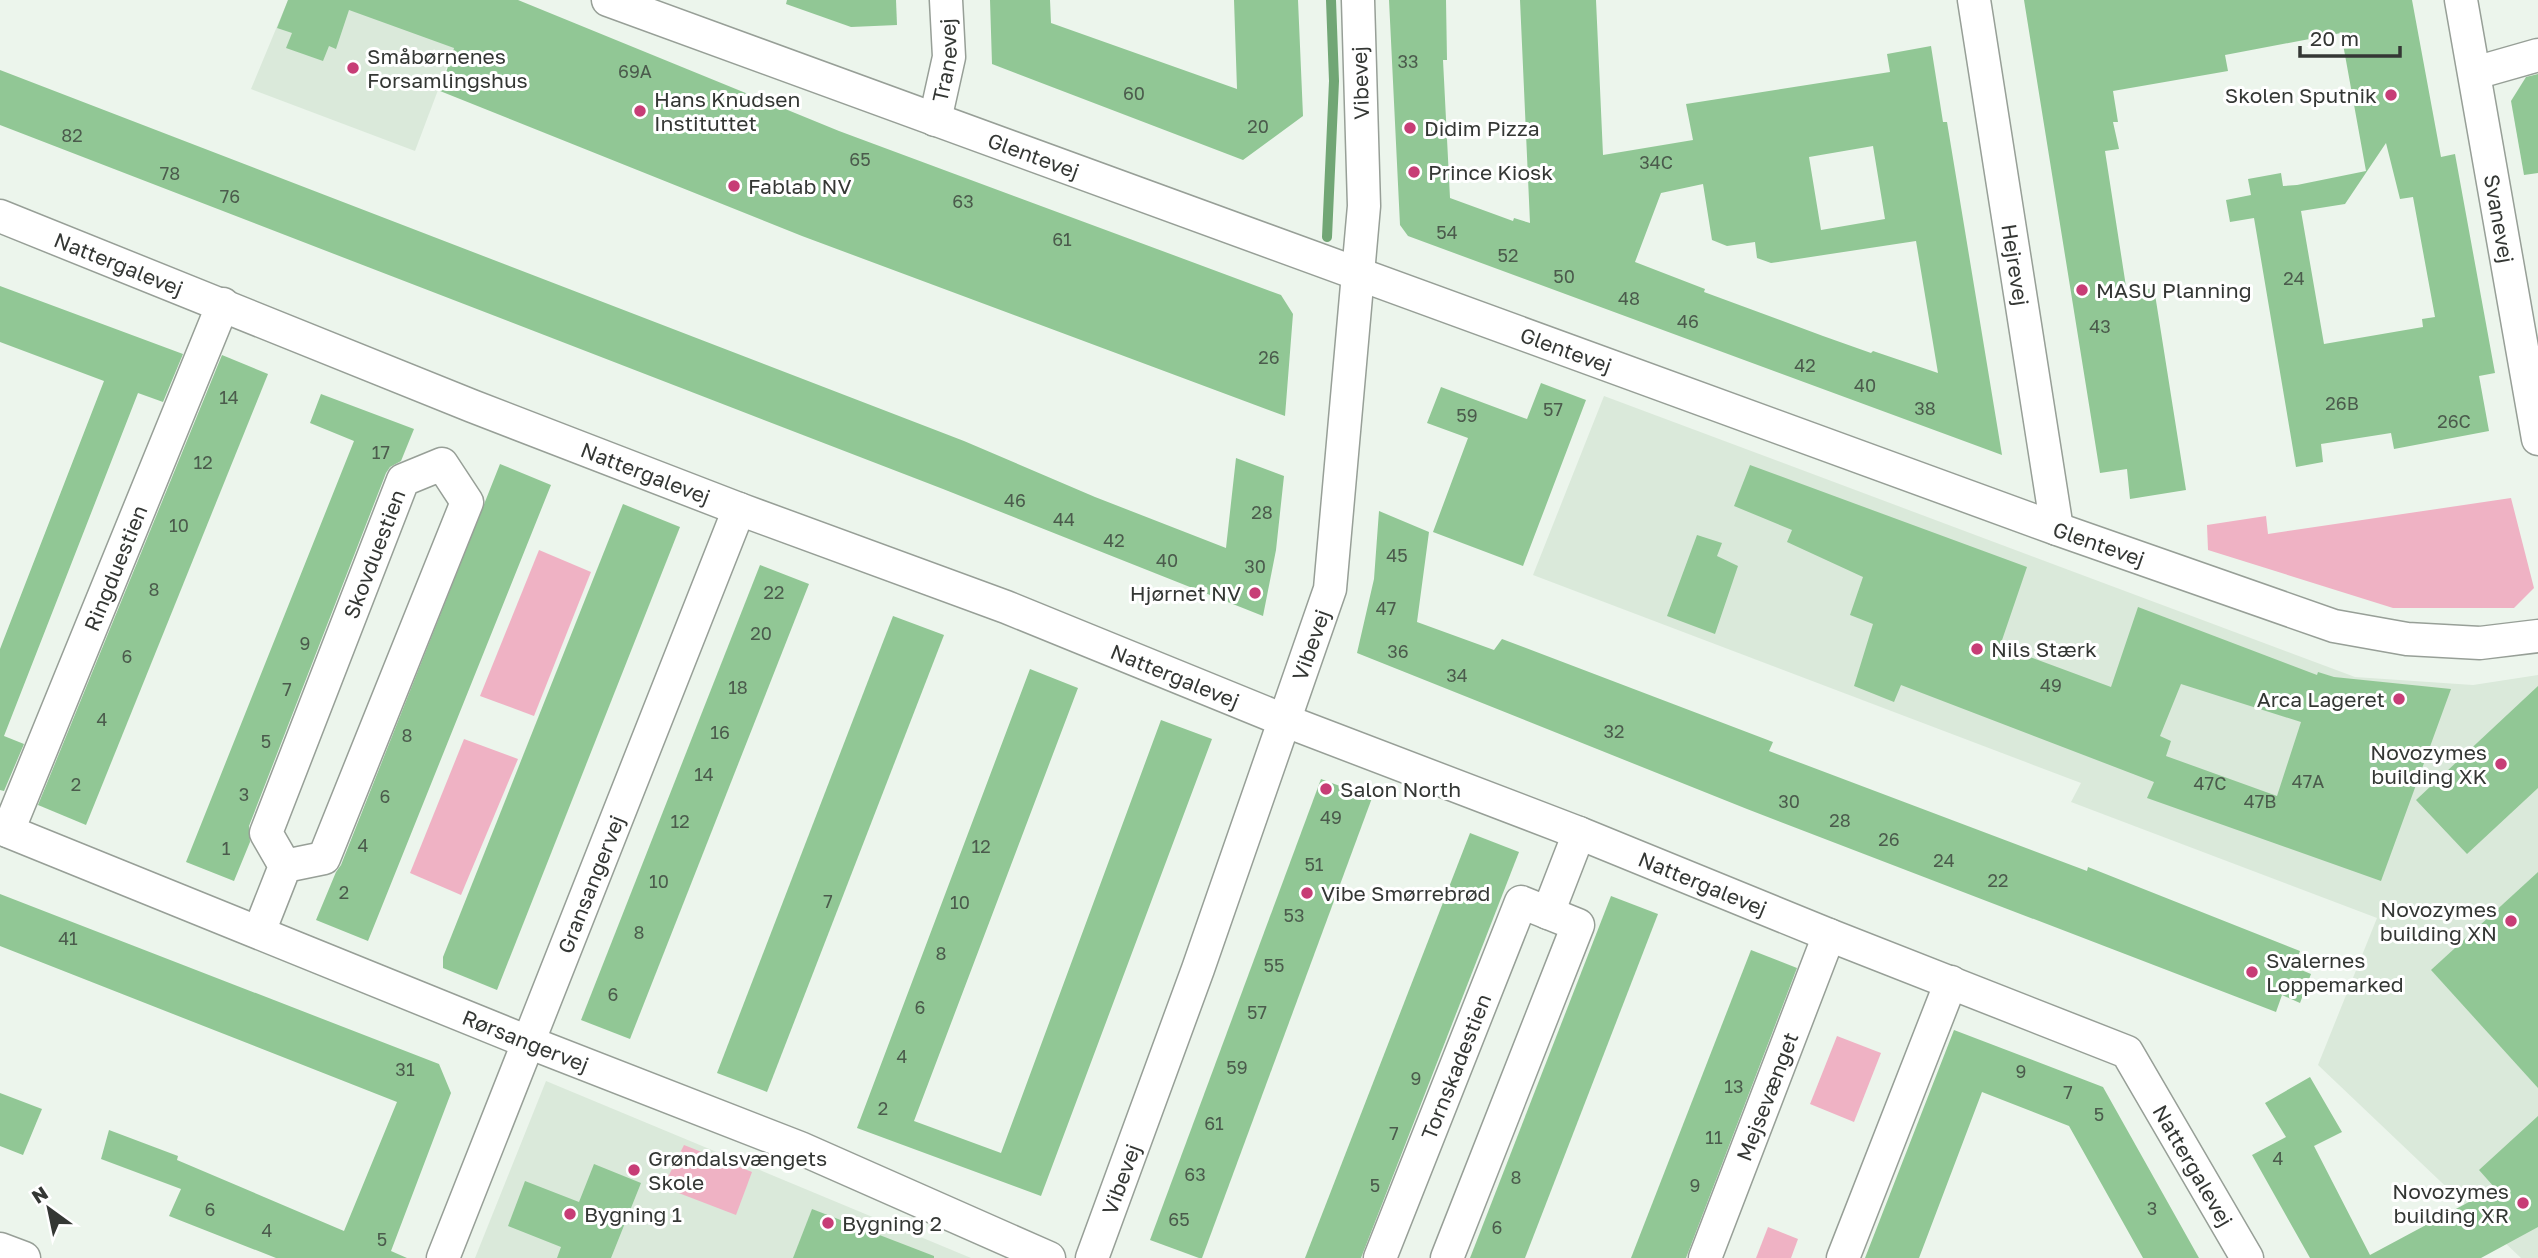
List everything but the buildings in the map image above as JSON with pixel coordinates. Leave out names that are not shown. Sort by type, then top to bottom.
[{"type":"street","name":"Glentevej","points":[[608,0],[2057,528],[2334,625],[2407,639],[2480,643],[2538,636]]},
{"type":"street","name":"Tranevej","points":[[935,120],[949,57],[946,0]]},
{"type":"street","name":"Vibevej","points":[[1092,1258],[1286,722],[1330,589],[1364,206],[1358,0]]},
{"type":"street","name":"Hejrevej","points":[[1974,0],[2057,528]]},
{"type":"street","name":"Svanevej","points":[[2461,0],[2538,439]]},
{"type":"street","points":[[2475,74],[2538,55]]},
{"type":"street","name":"Nattergalevej","points":[[0,216],[472,406],[739,509],[1006,607],[1286,722],[1579,833],[2127,1052],[2247,1258]]},
{"type":"street","name":"Ringduestien","points":[[4,830],[223,304]]},
{"type":"street","name":"Skovduestien","points":[[442,464],[467,502],[324,858],[285,866],[266,833],[403,480],[442,464]]},
{"type":"street","name":"Gransangervej","points":[[443,1258],[739,509]]},
{"type":"street","name":"Rørsangervej","points":[[4,830],[528,1042],[800,1148],[1049,1258]]},
{"type":"street","points":[[1548,913],[1579,833]]},
{"type":"street","points":[[259,932],[285,866]]},
{"type":"street","name":"Tornskadestien","points":[[1380,1258],[1521,902],[1578,925],[1447,1258]]},
{"type":"street","name":"Mejsevænget","points":[[1705,1258],[1829,935]]},
{"type":"street","points":[[1843,1258],[1951,982]]},
{"type":"street","points":[[0,1249],[24,1258]]},
{"type":"shaded area","name":"Småbørnenes Forsamlingshus","points":[[288,0],[472,0],[415,151],[251,89]]},
{"type":"shaded area","points":[[1604,396],[2355,677],[2473,685],[2538,675],[2538,1258],[2521,1258],[2318,1065],[2377,918],[2071,802],[2081,783],[1533,575]]},
{"type":"shaded area","points":[[2511,498],[2534,588],[2514,608],[2393,608],[2208,550],[2207,525],[2266,516],[2268,534]]},
{"type":"shaded area","points":[[539,550],[591,572],[534,716],[480,696]]},
{"type":"shaded area","points":[[464,739],[518,759],[461,895],[410,873]]},
{"type":"shaded area","points":[[1837,1036],[1881,1053],[1854,1122],[1810,1104]]},
{"type":"shaded area","name":"Grøndalsvængets Skole","points":[[546,1081],[971,1258],[475,1258]]},
{"type":"shaded area","points":[[684,1145],[752,1172],[736,1215],[663,1187]]},
{"type":"shaded area","points":[[1768,1227],[1798,1239],[1791,1258],[1756,1258]]},
{"type":"waterway","points":[[1327,237],[1334,81],[1331,0]]},
{"type":"place","name":"Småbørnenes Forsamlingshus","points":[[353,68]]},
{"type":"place","name":"Skolen Sputnik","points":[[2391,95]]},
{"type":"place","name":"Hans Knudsen Instituttet","points":[[640,111]]},
{"type":"place","name":"Didim Pizza","points":[[1410,128]]},
{"type":"place","name":"Prince Kiosk","points":[[1414,172]]},
{"type":"place","name":"Fablab NV","points":[[734,186]]},
{"type":"place","name":"MASU Planning","points":[[2082,290]]},
{"type":"place","name":"Hjørnet NV","points":[[1255,593]]},
{"type":"place","name":"Nils Stærk","points":[[1977,649]]},
{"type":"place","name":"Arca Lageret","points":[[2399,699]]},
{"type":"place","name":"Novozymes building XK","points":[[2501,764]]},
{"type":"place","name":"Salon North","points":[[1326,789]]},
{"type":"place","name":"Vibe Smørrebrød","points":[[1307,893]]},
{"type":"place","name":"Novozymes building XN","points":[[2511,921]]},
{"type":"place","name":"Svalernes Loppemarked","points":[[2252,972]]},
{"type":"place","name":"Grøndalsvængets Skole","points":[[634,1170]]},
{"type":"place","name":"Novozymes building XR","points":[[2523,1203]]},
{"type":"place","name":"Bygning 1","points":[[570,1214]]},
{"type":"place","name":"Bygning 2","points":[[828,1223]]}]
